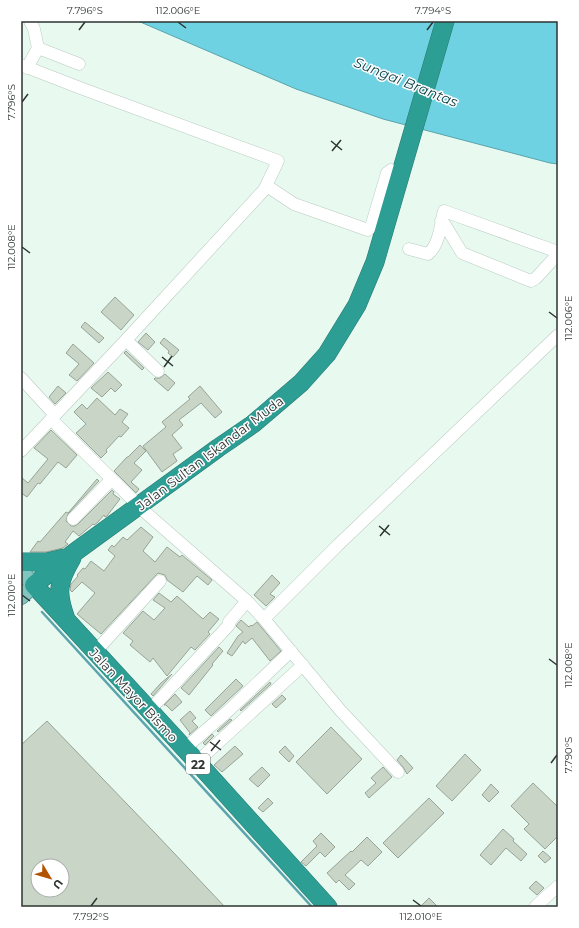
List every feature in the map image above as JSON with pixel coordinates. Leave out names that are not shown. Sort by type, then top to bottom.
[{"type":"highway","name":"Jalan Sultan Iskandar Muda","points":[[28,591],[75,552],[253,424],[301,383],[327,354],[356,305],[374,262],[395,174],[445,21]]},
{"type":"highway","points":[[21,562],[47,562],[60,560],[75,552]]},
{"type":"highway","name":"22","points":[[67,622],[62,609],[59,588],[61,579],[75,552]]},
{"type":"highway","name":"Jalan Mayor Bismo","points":[[28,591],[67,622],[197,762],[328,907]]},
{"type":"main road","name":"Jalan Mayor Bismo","points":[[21,571],[28,591]]},
{"type":"street","points":[[21,451],[126,340],[267,186],[278,161],[24,66],[38,48],[34,28],[30,21]]},
{"type":"street","points":[[38,48],[79,64]]},
{"type":"street","points":[[267,186],[294,204],[368,230],[371,227],[387,173],[395,174]]},
{"type":"street","points":[[409,249],[428,254],[430,252],[438,240],[441,221],[444,211],[558,253],[536,278],[530,281],[462,253],[445,224],[441,221]]},
{"type":"street","points":[[264,619],[338,545],[558,335]]},
{"type":"street","points":[[126,340],[158,371]]},
{"type":"street","points":[[21,378],[53,417],[112,479],[140,506],[247,601],[264,619],[340,710],[398,772]]},
{"type":"street","points":[[74,519],[112,479]]},
{"type":"street","points":[[95,652],[160,581]]},
{"type":"street","points":[[149,711],[229,625],[229,622],[247,601]]},
{"type":"street","points":[[184,749],[291,651]]},
{"type":"street","points":[[197,762],[302,665]]},
{"type":"street","points":[[535,907],[558,886]]},
{"type":"water","name":"Sungai Brantas","points":[[138,21],[558,21],[558,164],[383,119],[296,89]]},
{"type":"building","points":[[115,297],[134,315],[121,330],[101,312]]},
{"type":"building","points":[[85,322],[104,338],[99,343],[81,327]]},
{"type":"building","points":[[146,333],[155,342],[148,350],[138,342]]},
{"type":"building","points":[[164,338],[179,350],[173,357],[160,343]]},
{"type":"building","points":[[73,344],[94,363],[77,381],[69,375],[79,364],[66,353]]},
{"type":"building","points":[[126,351],[144,368],[142,370],[124,353]]},
{"type":"building","points":[[108,372],[122,385],[115,392],[111,388],[102,397],[91,388]]},
{"type":"building","points":[[165,374],[175,383],[168,391],[154,379],[160,378]]},
{"type":"building","points":[[58,386],[66,393],[55,404],[49,397]]},
{"type":"building","points":[[200,386],[222,412],[215,418],[201,403],[179,420],[183,425],[172,435],[182,448],[173,454],[177,461],[162,472],[143,446],[166,427],[162,422],[190,399],[188,397]]},
{"type":"building","points":[[97,398],[115,415],[120,409],[128,414],[122,422],[129,428],[121,437],[119,436],[101,458],[76,433],[86,424],[74,412],[82,404],[87,409]]},
{"type":"building","points":[[51,430],[77,455],[66,468],[58,462],[27,497],[21,493],[21,477],[28,483],[48,459],[34,448]]},
{"type":"building","points":[[140,445],[146,451],[134,463],[142,470],[131,482],[139,489],[136,493],[114,471]]},
{"type":"building","points":[[97,479],[99,481],[68,514],[66,521],[71,526],[78,524],[112,490],[114,492],[113,494],[120,499],[107,516],[105,517],[104,515],[98,522],[94,525],[93,524],[79,536],[73,531],[65,542],[68,544],[63,548],[46,552],[30,552],[38,541],[40,542],[66,512],[68,513]]},
{"type":"building","points":[[141,527],[153,537],[143,551],[155,562],[167,547],[180,557],[182,555],[212,580],[208,585],[197,576],[183,592],[167,580],[165,575],[158,573],[101,634],[77,614],[95,593],[82,582],[72,592],[70,590],[71,584],[83,568],[85,569],[91,561],[104,571],[115,556],[108,550],[112,545],[114,547],[123,537],[127,540]]},
{"type":"building","points":[[272,575],[280,583],[270,594],[275,597],[266,606],[254,595]]},
{"type":"building","points":[[159,593],[171,602],[177,596],[203,619],[210,612],[219,619],[208,632],[210,634],[195,650],[191,647],[167,676],[153,658],[150,662],[130,645],[133,641],[123,633],[143,611],[154,620],[165,608],[153,600]]},
{"type":"building","points":[[241,620],[249,627],[257,622],[281,651],[270,661],[252,638],[245,644],[243,641],[232,656],[227,653],[238,636],[243,632],[236,626]]},
{"type":"building","points":[[219,647],[223,651],[189,695],[181,688]]},
{"type":"building","points":[[172,674],[153,696],[151,694]]},
{"type":"building","points":[[236,679],[243,686],[211,716],[205,710]]},
{"type":"building","points":[[270,682],[271,684],[241,711],[240,710]]},
{"type":"building","points":[[175,694],[182,702],[172,711],[164,705]]},
{"type":"building","points":[[282,695],[286,699],[276,708],[272,704]]},
{"type":"building","points":[[190,711],[196,718],[192,721],[198,727],[189,735],[190,733],[180,720]]},
{"type":"building","points":[[230,719],[232,720],[218,732],[217,731]]},
{"type":"building","points":[[47,721],[225,907],[21,907],[21,745]]},
{"type":"building","points":[[331,727],[362,759],[327,794],[296,762]]},
{"type":"building","points":[[212,734],[214,736],[205,745],[203,743]]},
{"type":"building","points":[[235,746],[243,754],[222,772],[214,765]]},
{"type":"building","points":[[285,746],[294,756],[289,762],[279,752]]},
{"type":"building","points":[[465,754],[481,770],[452,801],[436,786]]},
{"type":"building","points":[[401,755],[413,768],[407,774],[397,760]]},
{"type":"building","points":[[262,767],[270,775],[258,787],[249,779]]},
{"type":"building","points":[[383,767],[392,777],[369,798],[365,793],[376,783],[371,778]]},
{"type":"building","points":[[533,783],[558,807],[558,836],[545,849],[524,829],[529,824],[511,806]]},
{"type":"building","points":[[491,784],[499,792],[489,802],[482,795]]},
{"type":"building","points":[[268,798],[273,803],[263,812],[258,808]]},
{"type":"building","points":[[429,798],[444,813],[398,858],[383,843]]},
{"type":"building","points":[[503,829],[527,854],[521,861],[506,848],[491,865],[480,855]]},
{"type":"building","points":[[321,833],[335,847],[325,857],[320,852],[306,866],[301,862],[317,846],[313,841]]},
{"type":"building","points":[[367,837],[382,852],[368,866],[361,860],[345,875],[355,884],[349,890],[339,880],[336,883],[327,873]]},
{"type":"building","points":[[543,851],[551,858],[545,863],[538,856]]},
{"type":"building","points":[[536,881],[544,888],[537,895],[529,888]]},
{"type":"building","points":[[429,898],[438,907],[420,907]]},
{"type":"waterway","points":[[42,612],[312,907]]}]
